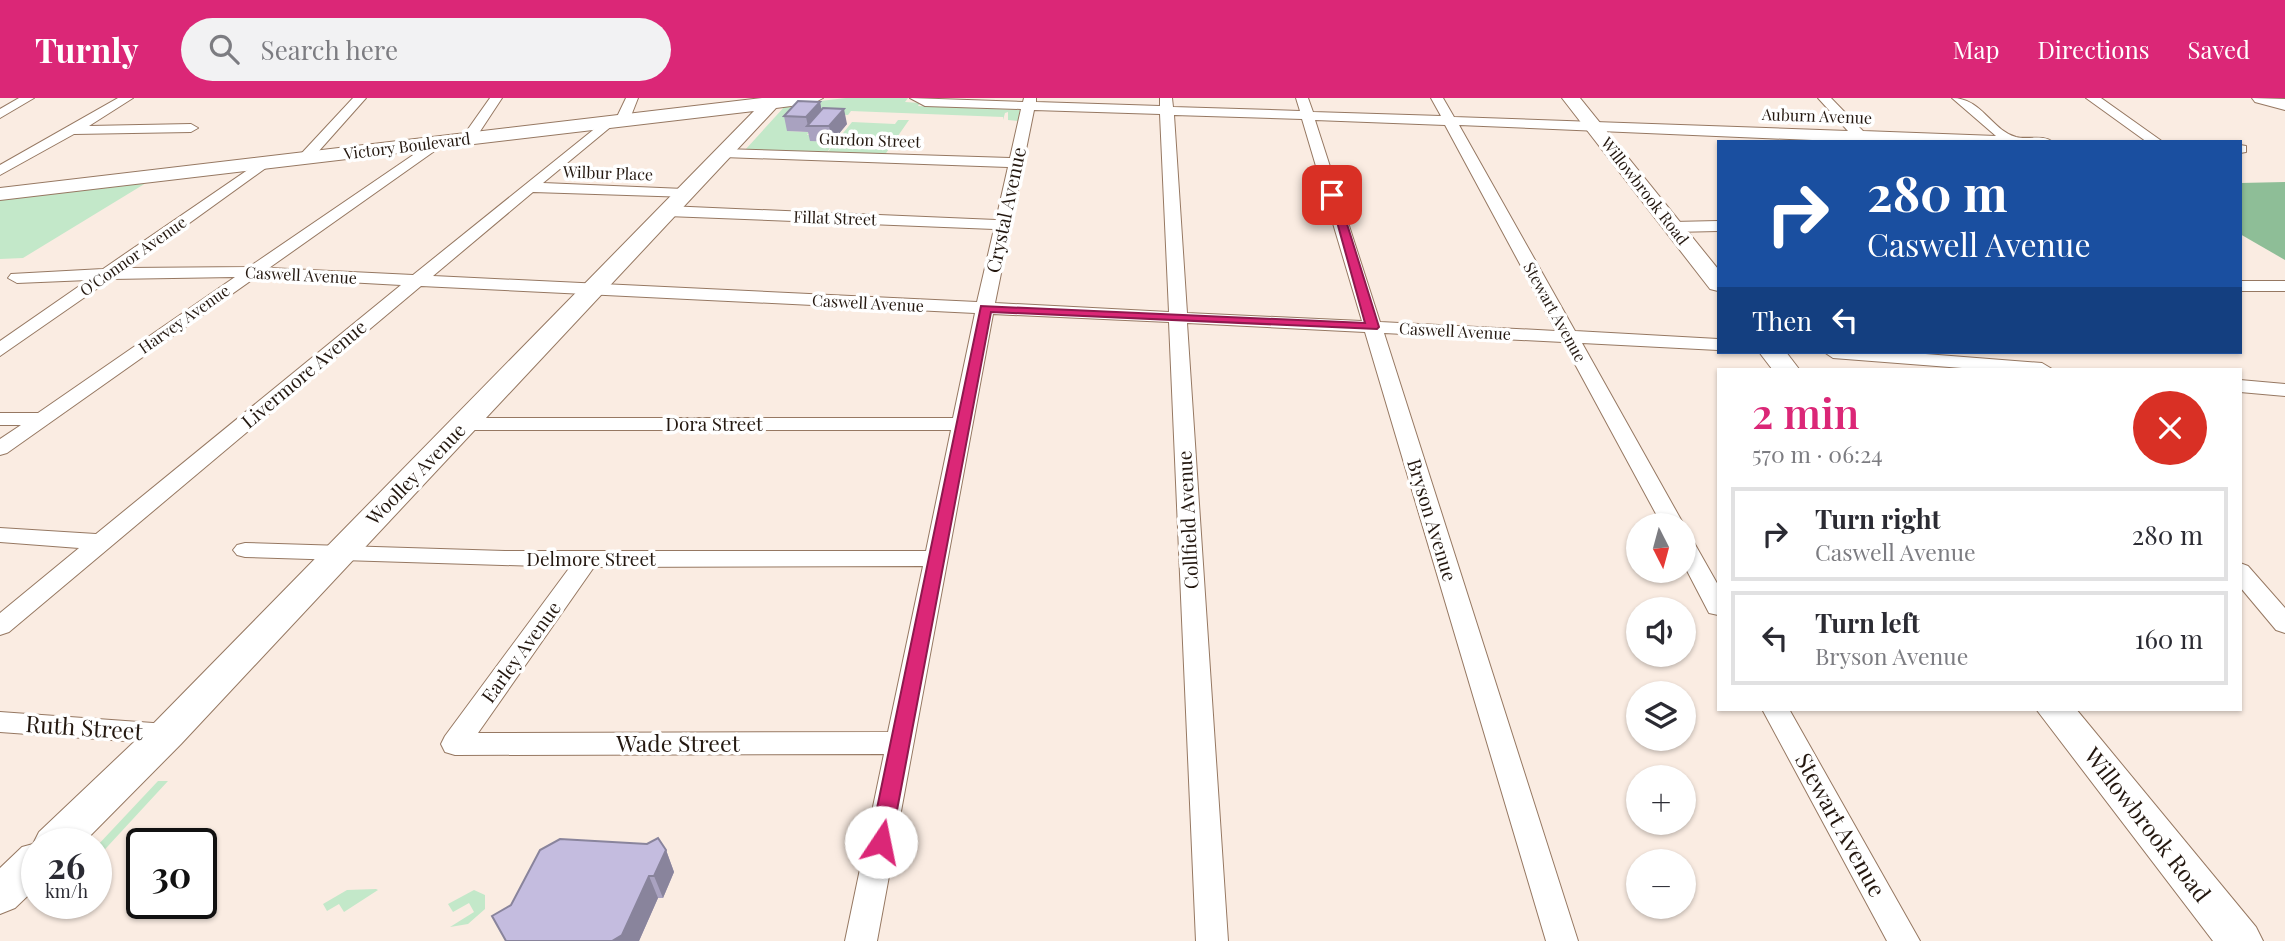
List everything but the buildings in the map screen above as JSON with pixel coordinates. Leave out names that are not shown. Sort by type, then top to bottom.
[{"type":"street","points":[[0,114],[28,98]]},
{"type":"street","points":[[0,171],[127,98]]},
{"type":"street","points":[[305,158],[360,98]]},
{"type":"street","points":[[468,139],[496,98]]},
{"type":"street","points":[[615,121],[632,98]]},
{"type":"street","name":"Victory Boulevard","points":[[0,194],[814,98]]},
{"type":"street","name":"Auburn Avenue","points":[[916,98],[925,102],[1030,101],[1305,107],[1450,121],[1961,140]]},
{"type":"street","name":"Stewart Avenue","points":[[1437,98],[1666,513]]},
{"type":"street","name":"Willowbrook Road","points":[[1571,98],[1717,283]]},
{"type":"street","points":[[1824,98],[1862,138]]},
{"type":"street","points":[[1958,98],[2010,140]]},
{"type":"street","points":[[2092,98],[2153,140]]},
{"type":"street","points":[[2261,98],[2285,105]]},
{"type":"street","name":"Woolley Avenue","points":[[70,828],[167,734],[771,101]]},
{"type":"street","name":"Crystal Avenue","points":[[861,941],[985,308],[1030,101]]},
{"type":"street","name":"Collfield Avenue","points":[[1167,104],[1212,941]]},
{"type":"street","name":"Bryson Avenue","points":[[1305,107],[1562,941]]},
{"type":"street","name":"Livermore Avenue","points":[[0,626],[530,187],[615,121]]},
{"type":"street","points":[[72,130],[191,128]]},
{"type":"street","name":"Harvey Avenue","points":[[0,449],[438,142]]},
{"type":"street","name":"Gurdon Street","points":[[723,153],[1017,163]]},
{"type":"street","name":"O'Connor Avenue","points":[[0,350],[265,162]]},
{"type":"street","name":"Wilbur Place","points":[[530,187],[676,202]]},
{"type":"street","name":"Fillat Street","points":[[676,202],[1003,225]]},
{"type":"street","points":[[1673,227],[1717,226]]},
{"type":"street","name":"Caswell Avenue","points":[[17,278],[195,270],[250,272],[1717,344]]},
{"type":"street","points":[[2242,286],[2285,286]]},
{"type":"street","points":[[1774,354],[1785,368]]},
{"type":"street","points":[[1858,354],[2030,368]]},
{"type":"street","points":[[2242,386],[2285,390]]},
{"type":"street","points":[[0,419],[42,419]]},
{"type":"street","name":"Dora Street","points":[[464,424],[963,424]]},
{"type":"street","points":[[0,535],[102,542]]},
{"type":"street","name":"Delmore Street","points":[[246,550],[339,555],[587,560],[937,558]]},
{"type":"street","name":"Earley Avenue","points":[[455,744],[587,560]]},
{"type":"street","points":[[1696,566],[1717,605]]},
{"type":"street","points":[[2242,573],[2285,624]]},
{"type":"street","name":"Stewart Avenue","points":[[1776,711],[1904,941]]},
{"type":"street","name":"Willowbrook Road","points":[[2057,711],[2240,941]]},
{"type":"street","name":"Ruth Street","points":[[0,722],[167,734]]},
{"type":"street","name":"Wade Street","points":[[455,744],[900,743]]},
{"type":"street","points":[[0,895],[21,875]]},
{"type":"green space","points":[[846,98],[908,98],[905,102],[920,103],[918,106],[1020,110],[1018,121],[1008,120],[1008,112],[1003,120],[1003,117],[851,111],[848,115],[830,114],[787,131],[809,132],[807,135],[814,135],[811,141],[833,142],[827,153],[852,122],[895,124],[898,120],[909,120],[884,156],[745,150],[786,105]]},
{"type":"green space","points":[[2285,182],[2285,260],[2242,235],[2242,183]]},
{"type":"green space","points":[[146,183],[23,258],[0,259],[0,199]]},
{"type":"green space","points":[[158,781],[168,781],[112,842],[112,830]]},
{"type":"green space","points":[[347,890],[378,890],[344,912],[339,904],[327,911],[323,904]]},
{"type":"green space","points":[[474,890],[485,895],[485,909],[468,924],[450,927],[474,912],[469,903],[453,912],[448,904]]},
{"type":"route","points":[[881,842],[985,308],[1372,327],[1332,195]]}]
